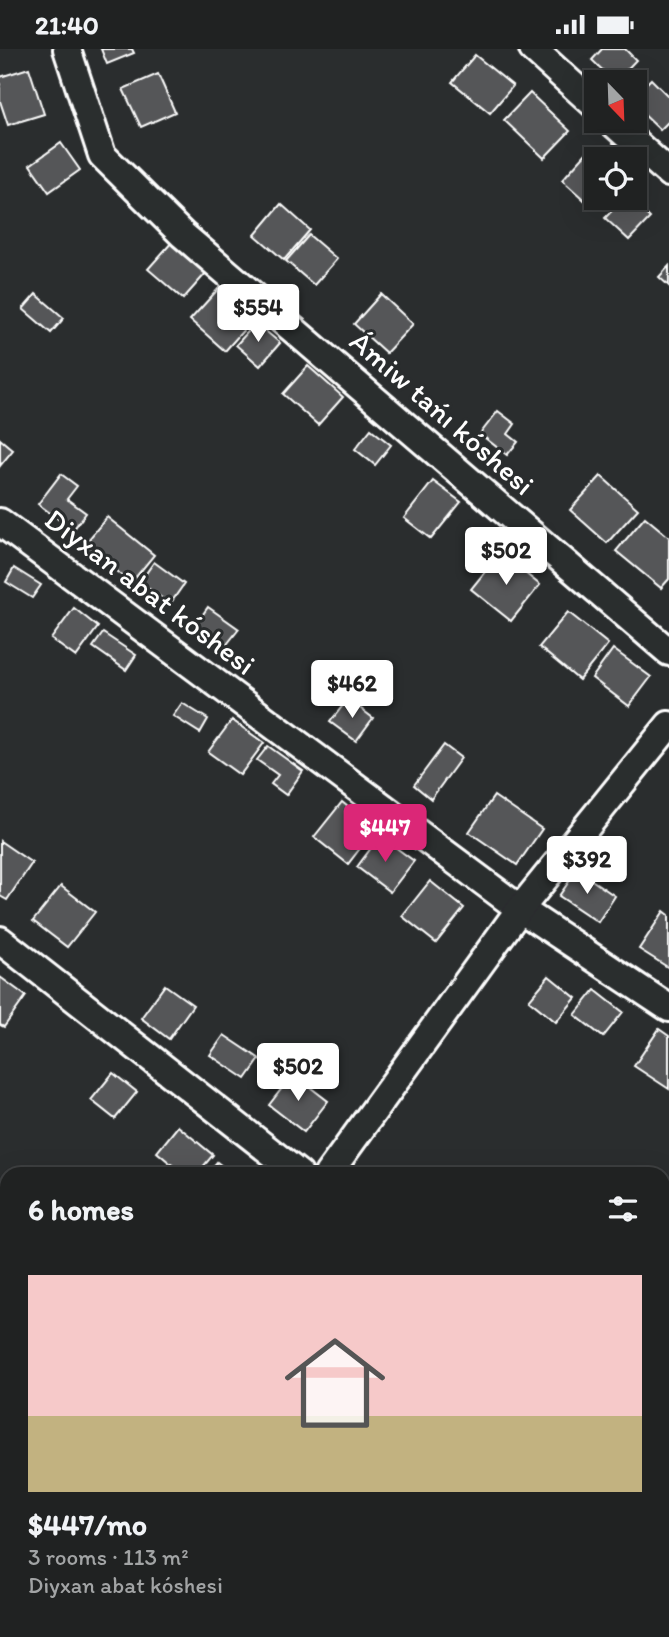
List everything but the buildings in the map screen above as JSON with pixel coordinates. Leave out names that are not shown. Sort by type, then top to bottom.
[{"type":"street","name":"Ámiw tańı kóshesi","points":[[67,49],[102,155],[183,235],[669,652]]},
{"type":"street","points":[[533,49],[584,95]]},
{"type":"street","points":[[624,133],[669,173]]},
{"type":"street","name":"Diyxan abat kóshesi","points":[[0,522],[520,909],[669,1008]]},
{"type":"street","points":[[333,1167],[520,909],[669,725]]},
{"type":"street","points":[[0,940],[290,1167]]}]
